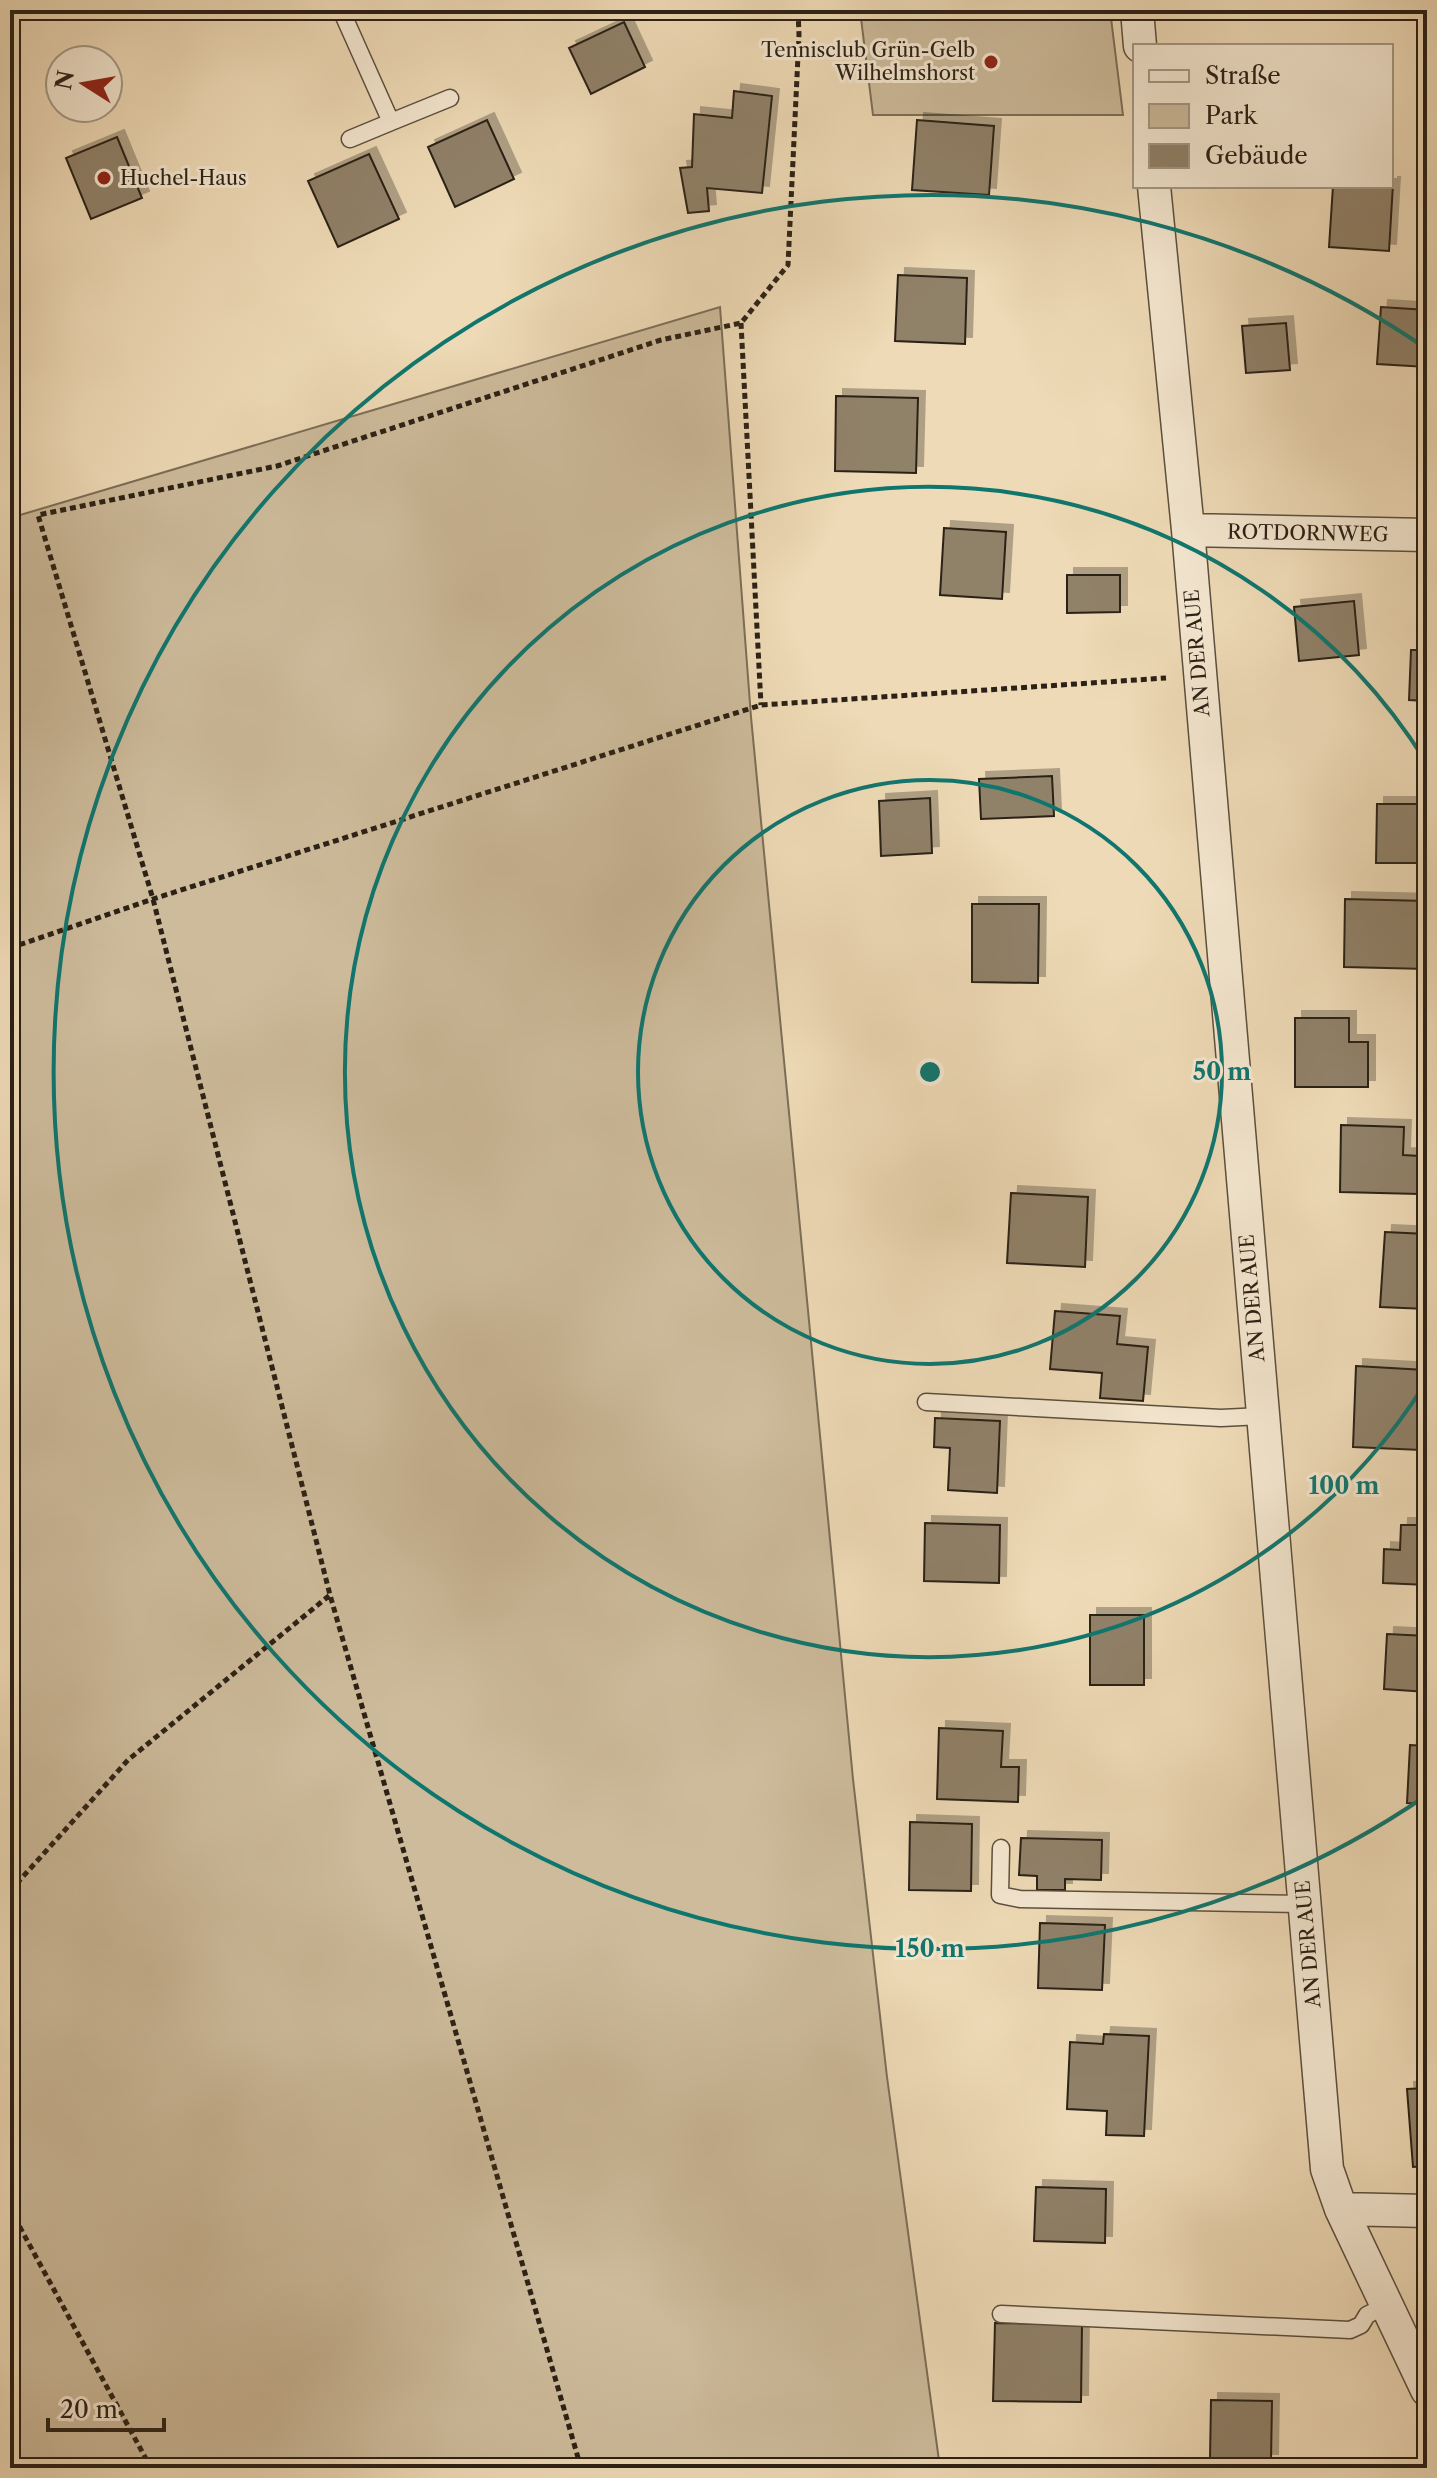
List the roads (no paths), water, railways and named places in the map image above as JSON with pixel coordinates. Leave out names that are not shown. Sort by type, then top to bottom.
[{"type":"street","points":[[1137,10],[1140,44]]},
{"type":"street","name":"AN DER AUE","points":[[1154,188],[1188,530],[1327,2169],[1341,2209],[1427,2390]]},
{"type":"street","name":"ROTDORNWEG","points":[[1188,530],[1427,535]]},
{"type":"street","points":[[1341,2209],[1427,2211]]},
{"type":"lane","points":[[341,10],[391,122]]},
{"type":"lane","points":[[350,139],[450,98]]},
{"type":"lane","points":[[926,1402],[1221,1418],[1262,1416]]},
{"type":"lane","points":[[1001,1848],[1000,1895],[1020,1899],[1304,1904]]},
{"type":"lane","points":[[1001,2314],[1350,2330],[1361,2325],[1367,2315],[1387,2305]]},
{"type":"place","name":"Tennisclub Grün-Gelb Wilhelmshorst","points":[[991,62]]},
{"type":"place","name":"Huchel-Haus","points":[[104,178]]}]
